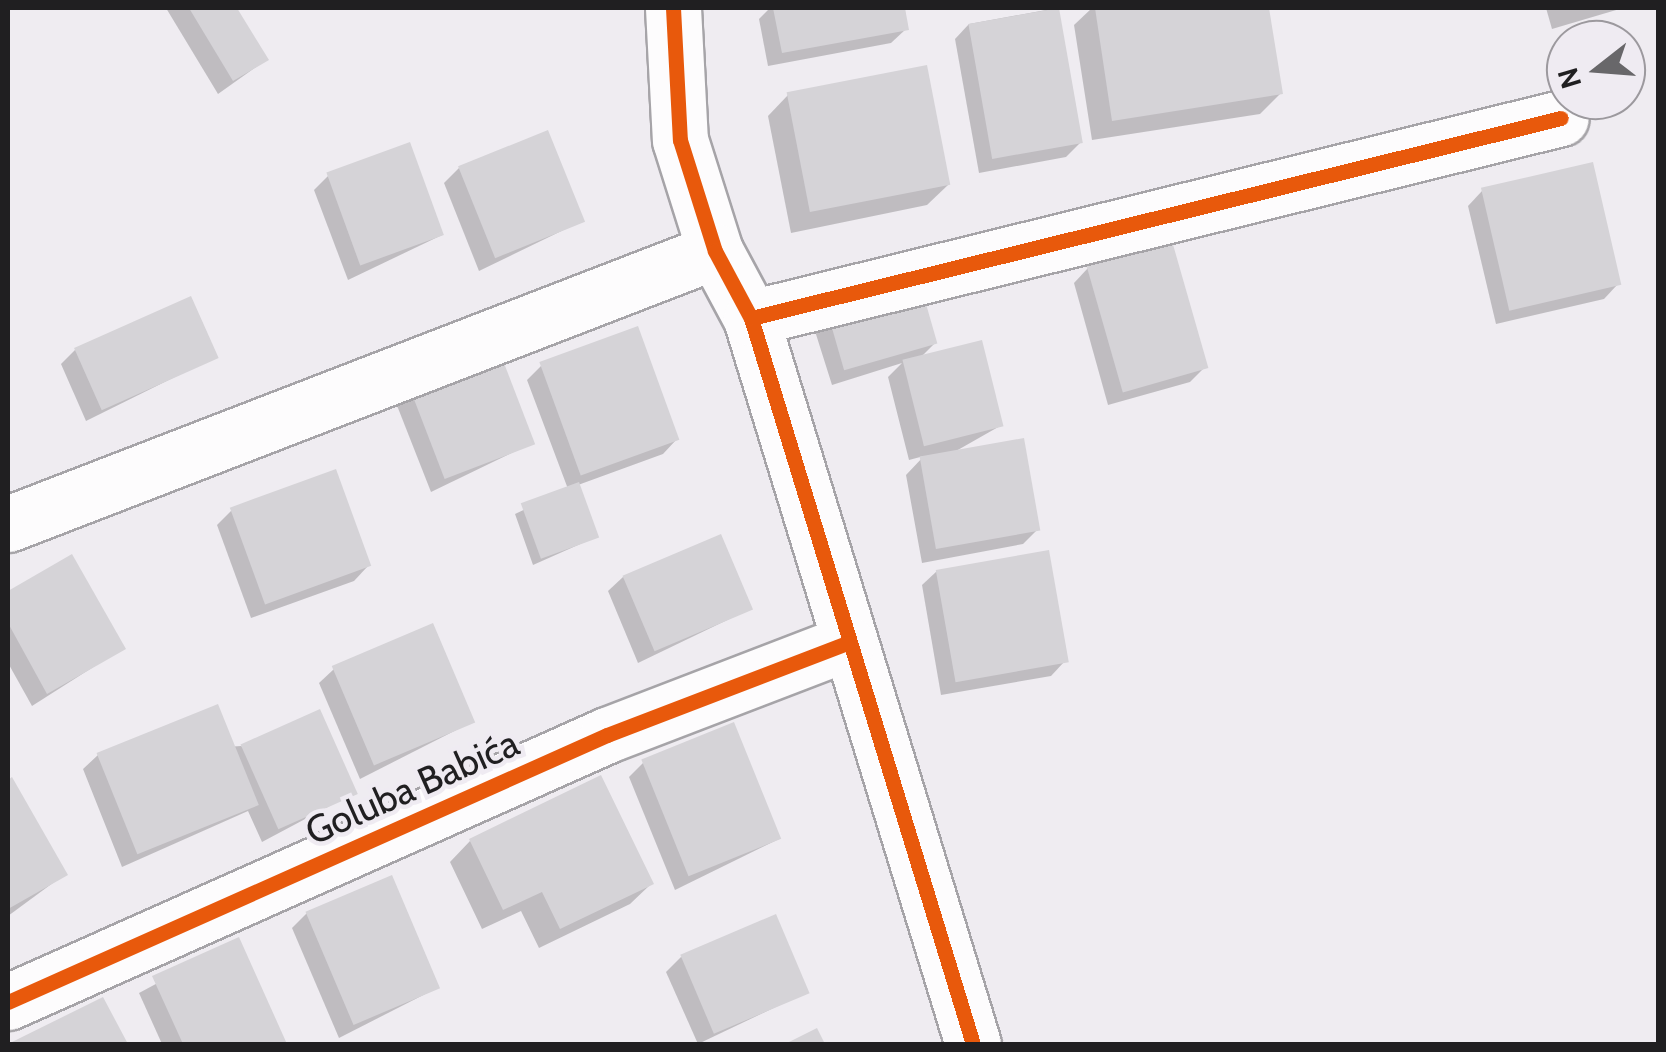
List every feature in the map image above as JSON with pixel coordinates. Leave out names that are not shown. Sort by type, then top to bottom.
[{"type":"street","points":[[673,8],[680,140],[715,251],[751,318],[847,643],[973,1044]]},
{"type":"street","points":[[751,318],[1553,120]]},
{"type":"street","points":[[8,524],[715,251]]},
{"type":"street","name":"Goluba Babića","points":[[8,1002],[608,736],[847,643]]},
{"type":"building","points":[[189,8],[237,8],[269,60],[233,81]]},
{"type":"building","points":[[773,8],[905,8],[909,30],[782,53]]},
{"type":"building","points":[[1059,8],[1083,143],[992,159],[968,24]]},
{"type":"building","points":[[1095,8],[1269,8],[1283,94],[1112,121]]},
{"type":"building","points":[[927,65],[950,185],[810,212],[787,92]]},
{"type":"building","points":[[548,130],[585,222],[495,258],[458,166]]},
{"type":"building","points":[[410,142],[444,235],[360,265],[326,172]]},
{"type":"building","points":[[1593,162],[1621,285],[1509,311],[1481,188]]},
{"type":"building","points":[[1172,241],[1208,368],[1123,392],[1086,266]]},
{"type":"building","points":[[920,283],[937,344],[844,370],[827,310]]},
{"type":"building","points":[[191,296],[219,358],[102,410],[74,348]]},
{"type":"building","points":[[638,326],[679,440],[581,476],[539,362]]},
{"type":"building","points":[[982,340],[1004,426],[924,446],[902,360]]},
{"type":"building","points":[[499,350],[535,444],[445,479],[408,385]]},
{"type":"building","points":[[1024,438],[1040,531],[936,549],[920,456]]},
{"type":"building","points":[[336,469],[371,566],[265,604],[230,508]]},
{"type":"building","points":[[579,482],[599,537],[541,559],[521,503]]},
{"type":"building","points":[[721,534],[753,609],[655,651],[623,576]]},
{"type":"building","points":[[1049,550],[1069,662],[956,682],[936,570]]},
{"type":"building","points":[[72,554],[126,649],[47,694],[8,623],[8,591]]},
{"type":"building","points":[[433,623],[475,722],[374,765],[332,666]]},
{"type":"building","points":[[218,704],[259,805],[137,854],[97,753]]},
{"type":"building","points":[[320,709],[358,794],[278,829],[241,744]]},
{"type":"building","points":[[734,722],[781,839],[688,876],[641,759]]},
{"type":"building","points":[[601,775],[654,884],[560,929],[542,892],[503,910],[469,839]]},
{"type":"building","points":[[12,777],[68,875],[8,909],[8,780]]},
{"type":"building","points":[[392,875],[440,988],[354,1025],[305,912]]},
{"type":"building","points":[[776,914],[810,993],[714,1034],[680,955]]},
{"type":"building","points":[[239,937],[287,1044],[183,1044],[152,976]]},
{"type":"building","points":[[103,997],[128,1044],[12,1042]]},
{"type":"building","points":[[817,1028],[825,1044],[785,1044]]},
{"type":"cycle path","points":[[673,8],[680,140],[715,251],[751,318],[973,1044]]},
{"type":"cycle path","points":[[751,318],[1553,120]]},
{"type":"cycle path","points":[[8,1002],[607,735],[847,643]]}]
